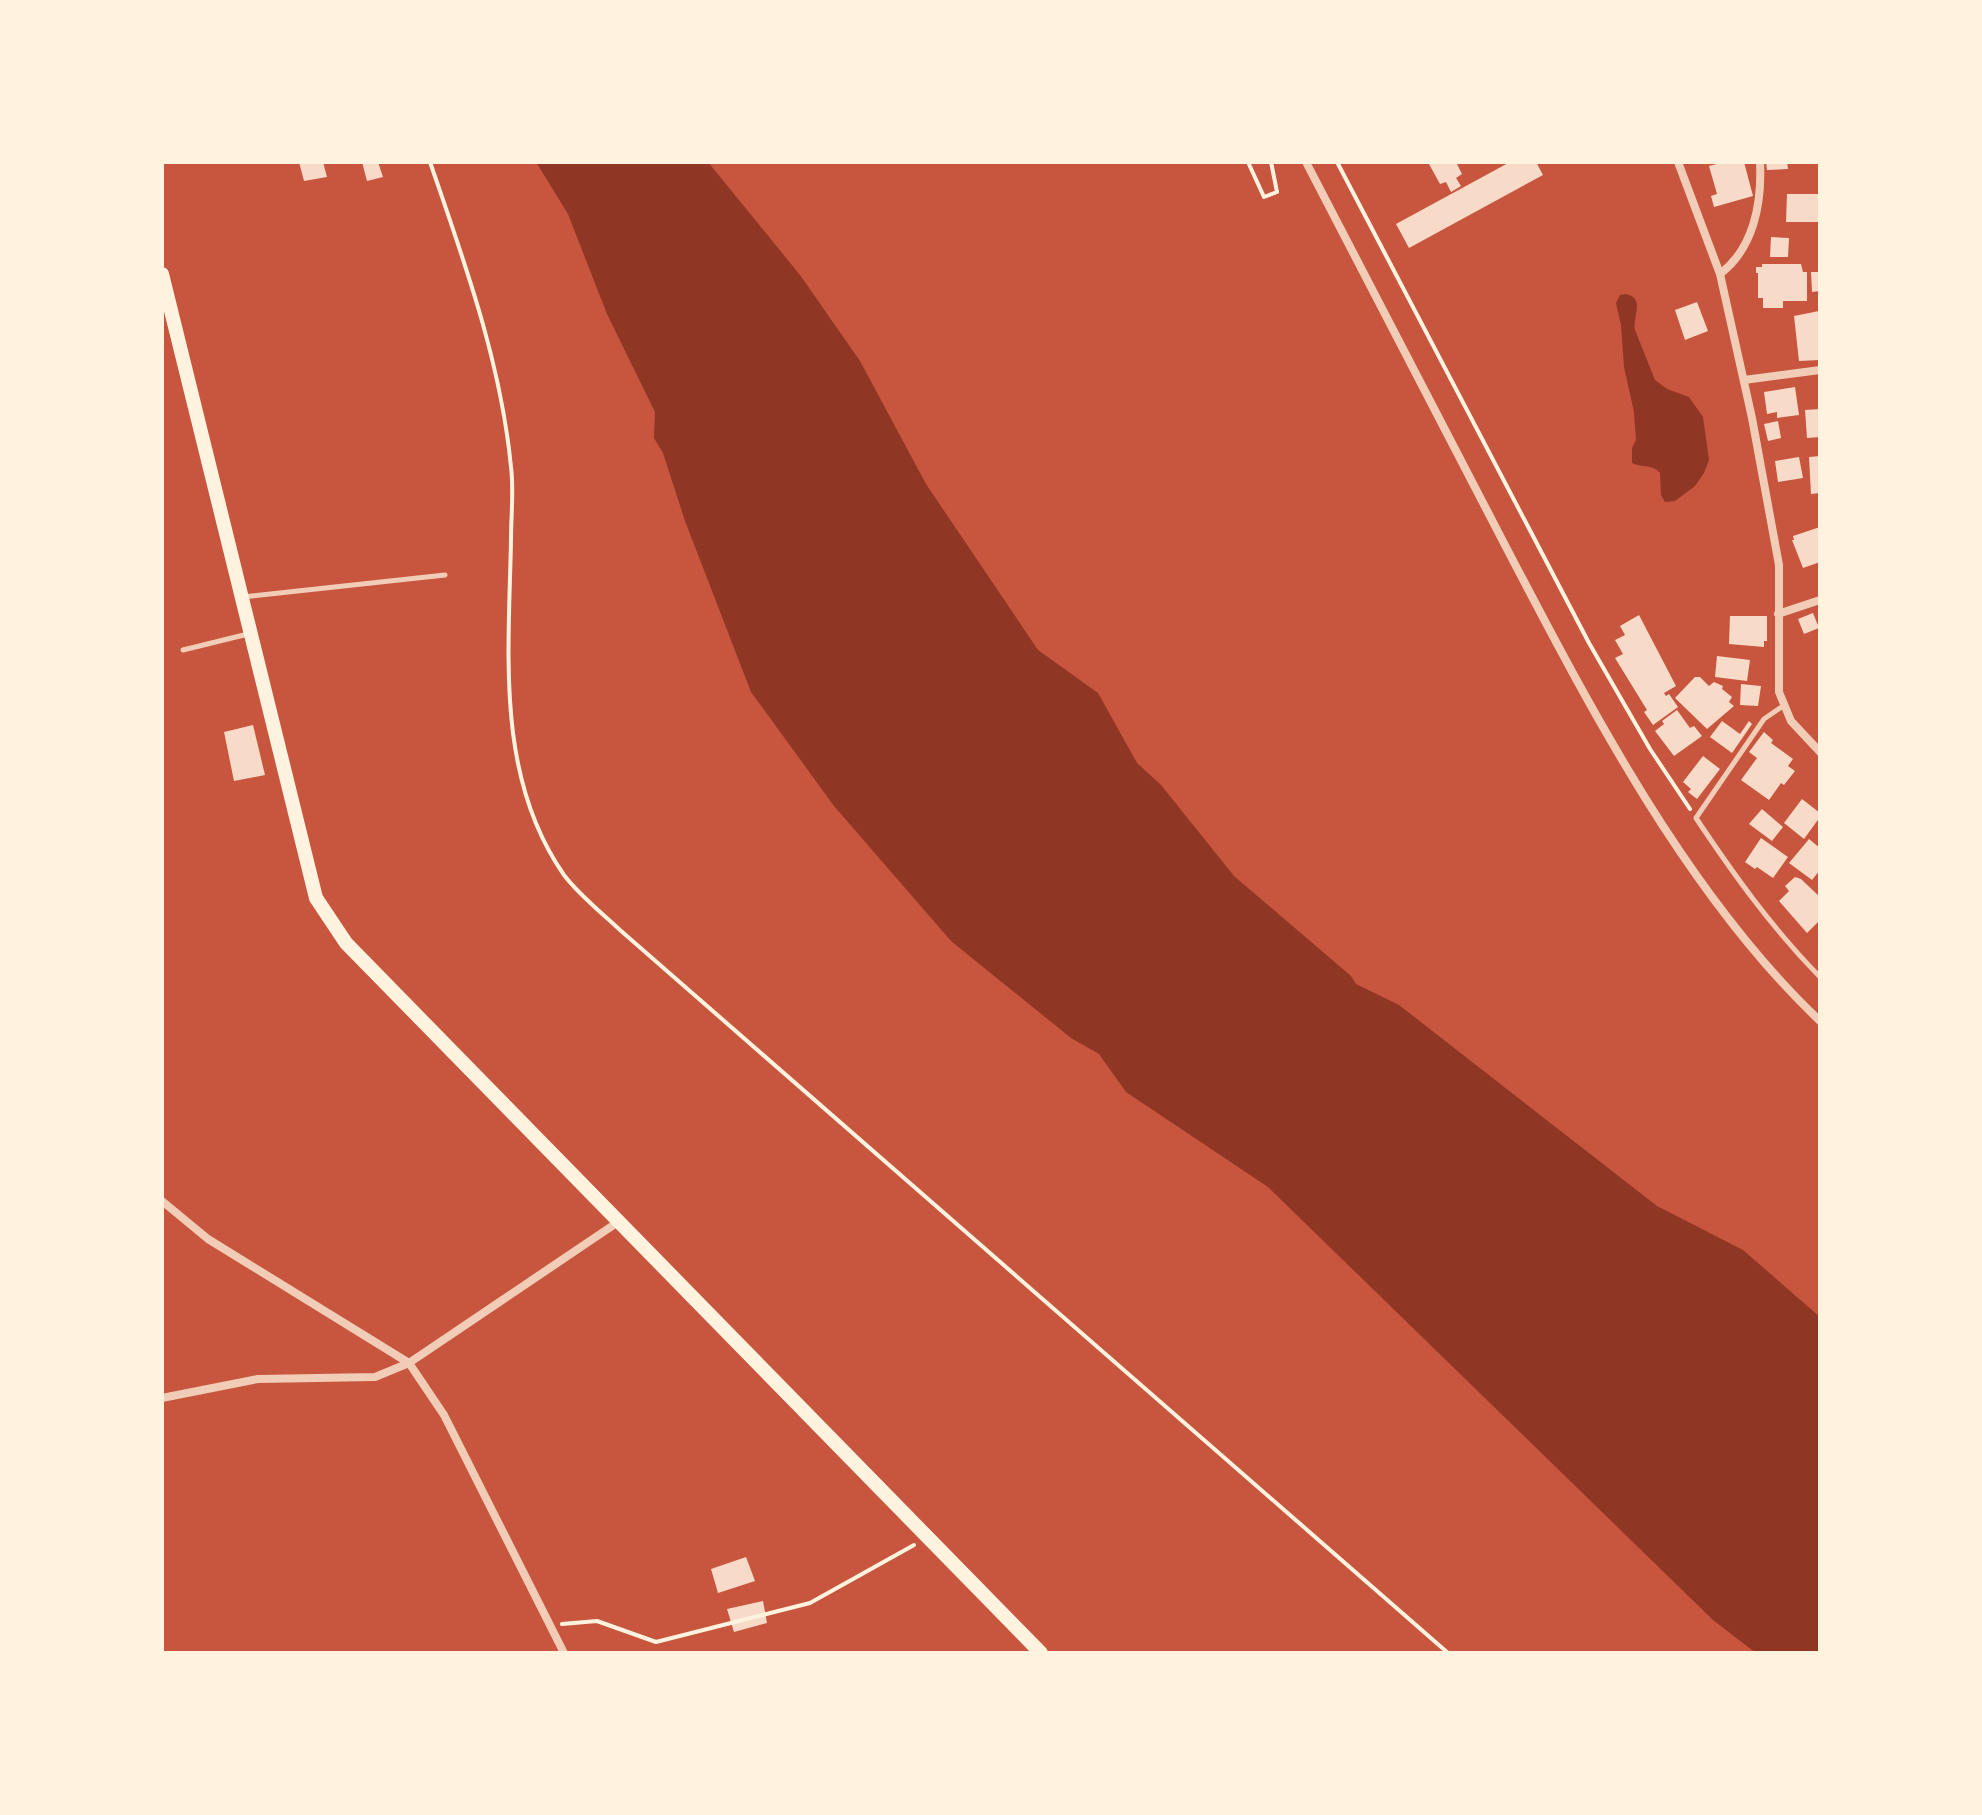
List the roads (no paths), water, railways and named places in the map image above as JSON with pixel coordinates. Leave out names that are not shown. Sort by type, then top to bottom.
[{"type":"main road","points":[[162,274],[316,898],[346,943],[1041,1653]]},
{"type":"street","points":[[1306,162],[1525,584],[1620,754],[1714,898],[1767,966],[1820,1021]]},
{"type":"street","points":[[1678,162],[1720,274],[1744,380],[1779,565],[1779,683],[1783,706],[1791,721],[1820,752]]},
{"type":"street","points":[[1720,274],[1732,265],[1743,250],[1756,217],[1761,182],[1760,162]]},
{"type":"street","points":[[1744,380],[1820,370]]},
{"type":"street","points":[[1778,614],[1820,600]]},
{"type":"street","points":[[162,1201],[208,1239],[409,1363],[444,1415],[564,1653]]},
{"type":"street","points":[[162,1398],[258,1379],[375,1377],[409,1363],[618,1222]]},
{"type":"lane","points":[[242,597],[445,575]]},
{"type":"lane","points":[[183,650],[251,633]]},
{"type":"lane","points":[[1783,706],[1764,719],[1696,818],[1757,905],[1820,977]]}]
